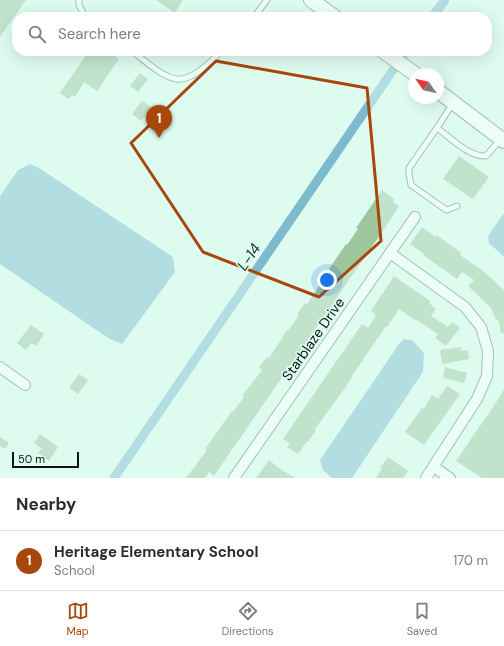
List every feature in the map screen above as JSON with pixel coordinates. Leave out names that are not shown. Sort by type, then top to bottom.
[{"type":"street","points":[[311,0],[328,12]]},
{"type":"street","points":[[390,56],[408,69]]},
{"type":"street","points":[[444,95],[503,138]]},
{"type":"street","name":"Starblaze Drive","points":[[234,478],[415,217]]},
{"type":"street","points":[[390,253],[465,307],[481,327],[488,351],[487,376],[477,399],[426,478]]},
{"type":"street","points":[[0,367],[24,385]]},
{"type":"street","points":[[434,467],[450,478]]},
{"type":"lane","points":[[79,0],[79,5],[82,12]]},
{"type":"lane","points":[[258,12],[267,0]]},
{"type":"lane","points":[[139,56],[164,74],[178,80],[192,76],[215,56]]},
{"type":"lane","points":[[453,102],[409,168],[409,174],[412,184],[447,210],[457,206]]},
{"type":"lane","points":[[437,128],[472,154],[480,156],[486,156],[503,138]]},
{"type":"highlighted area","points":[[216,61],[367,88],[381,241],[319,297],[203,252],[131,143]]},
{"type":"water","points":[[30,164],[39,168],[173,257],[175,272],[122,344],[108,338],[0,264],[0,196],[18,170]]},
{"type":"water","points":[[504,213],[504,257],[489,243],[488,236]]},
{"type":"water","points":[[404,339],[412,340],[424,353],[423,372],[352,478],[332,478],[323,470],[320,460],[399,344]]},
{"type":"building","points":[[0,0],[26,0],[18,12],[12,12],[12,20],[0,37]]},
{"type":"building","points":[[156,0],[183,0],[176,12]]},
{"type":"building","points":[[86,56],[114,56],[119,59],[97,91],[84,82],[75,97],[72,95],[69,99],[60,93]]},
{"type":"building","points":[[140,73],[148,79],[138,92],[130,86]]},
{"type":"building","points":[[142,101],[151,107],[141,121],[132,114]]},
{"type":"building","points":[[459,156],[489,177],[473,199],[443,179]]},
{"type":"building","points":[[382,190],[394,199],[393,202],[399,206],[391,219],[214,476],[209,472],[205,478],[186,478],[207,450],[205,449],[224,422],[244,397],[242,396],[262,370],[259,367],[267,357],[269,358],[287,330],[288,331],[299,315],[297,315],[305,303],[307,304],[346,244],[347,245],[358,229],[356,228]]},
{"type":"building","points":[[422,227],[436,237],[437,235],[461,253],[460,255],[482,270],[504,290],[504,333],[501,333],[498,319],[496,320],[491,308],[468,286],[474,280],[462,272],[457,279],[410,244]]},
{"type":"building","points":[[394,276],[430,301],[429,303],[436,309],[431,316],[448,327],[452,322],[460,328],[446,346],[435,338],[438,334],[399,309],[315,429],[316,430],[308,442],[307,441],[298,454],[287,447],[290,444],[283,439],[362,324],[368,328],[376,315],[371,311]]},
{"type":"building","points":[[31,325],[44,334],[36,346],[31,343],[26,350],[17,343]]},
{"type":"building","points":[[461,347],[461,351],[468,350],[469,359],[442,364],[440,350]]},
{"type":"building","points":[[445,367],[467,373],[464,383],[443,378]]},
{"type":"building","points":[[79,374],[88,380],[78,394],[69,388]]},
{"type":"building","points":[[447,386],[460,394],[424,445],[405,432],[422,408],[424,409],[432,395],[438,399]]},
{"type":"building","points":[[504,389],[504,478],[482,478],[456,461]]},
{"type":"building","points":[[40,434],[58,447],[49,461],[38,453],[42,449],[34,443]]},
{"type":"building","points":[[0,437],[9,443],[5,449],[0,446]]},
{"type":"building","points":[[388,457],[408,471],[403,478],[376,478],[382,469],[380,468]]},
{"type":"building","points":[[269,460],[279,468],[295,478],[256,478]]},
{"type":"waterway","name":"L-14","points":[[436,12],[445,0]]},
{"type":"waterway","name":"L-14","points":[[114,478],[403,56]]},
{"type":"place","name":"Heritage Elementary School","points":[[159,138]]}]
